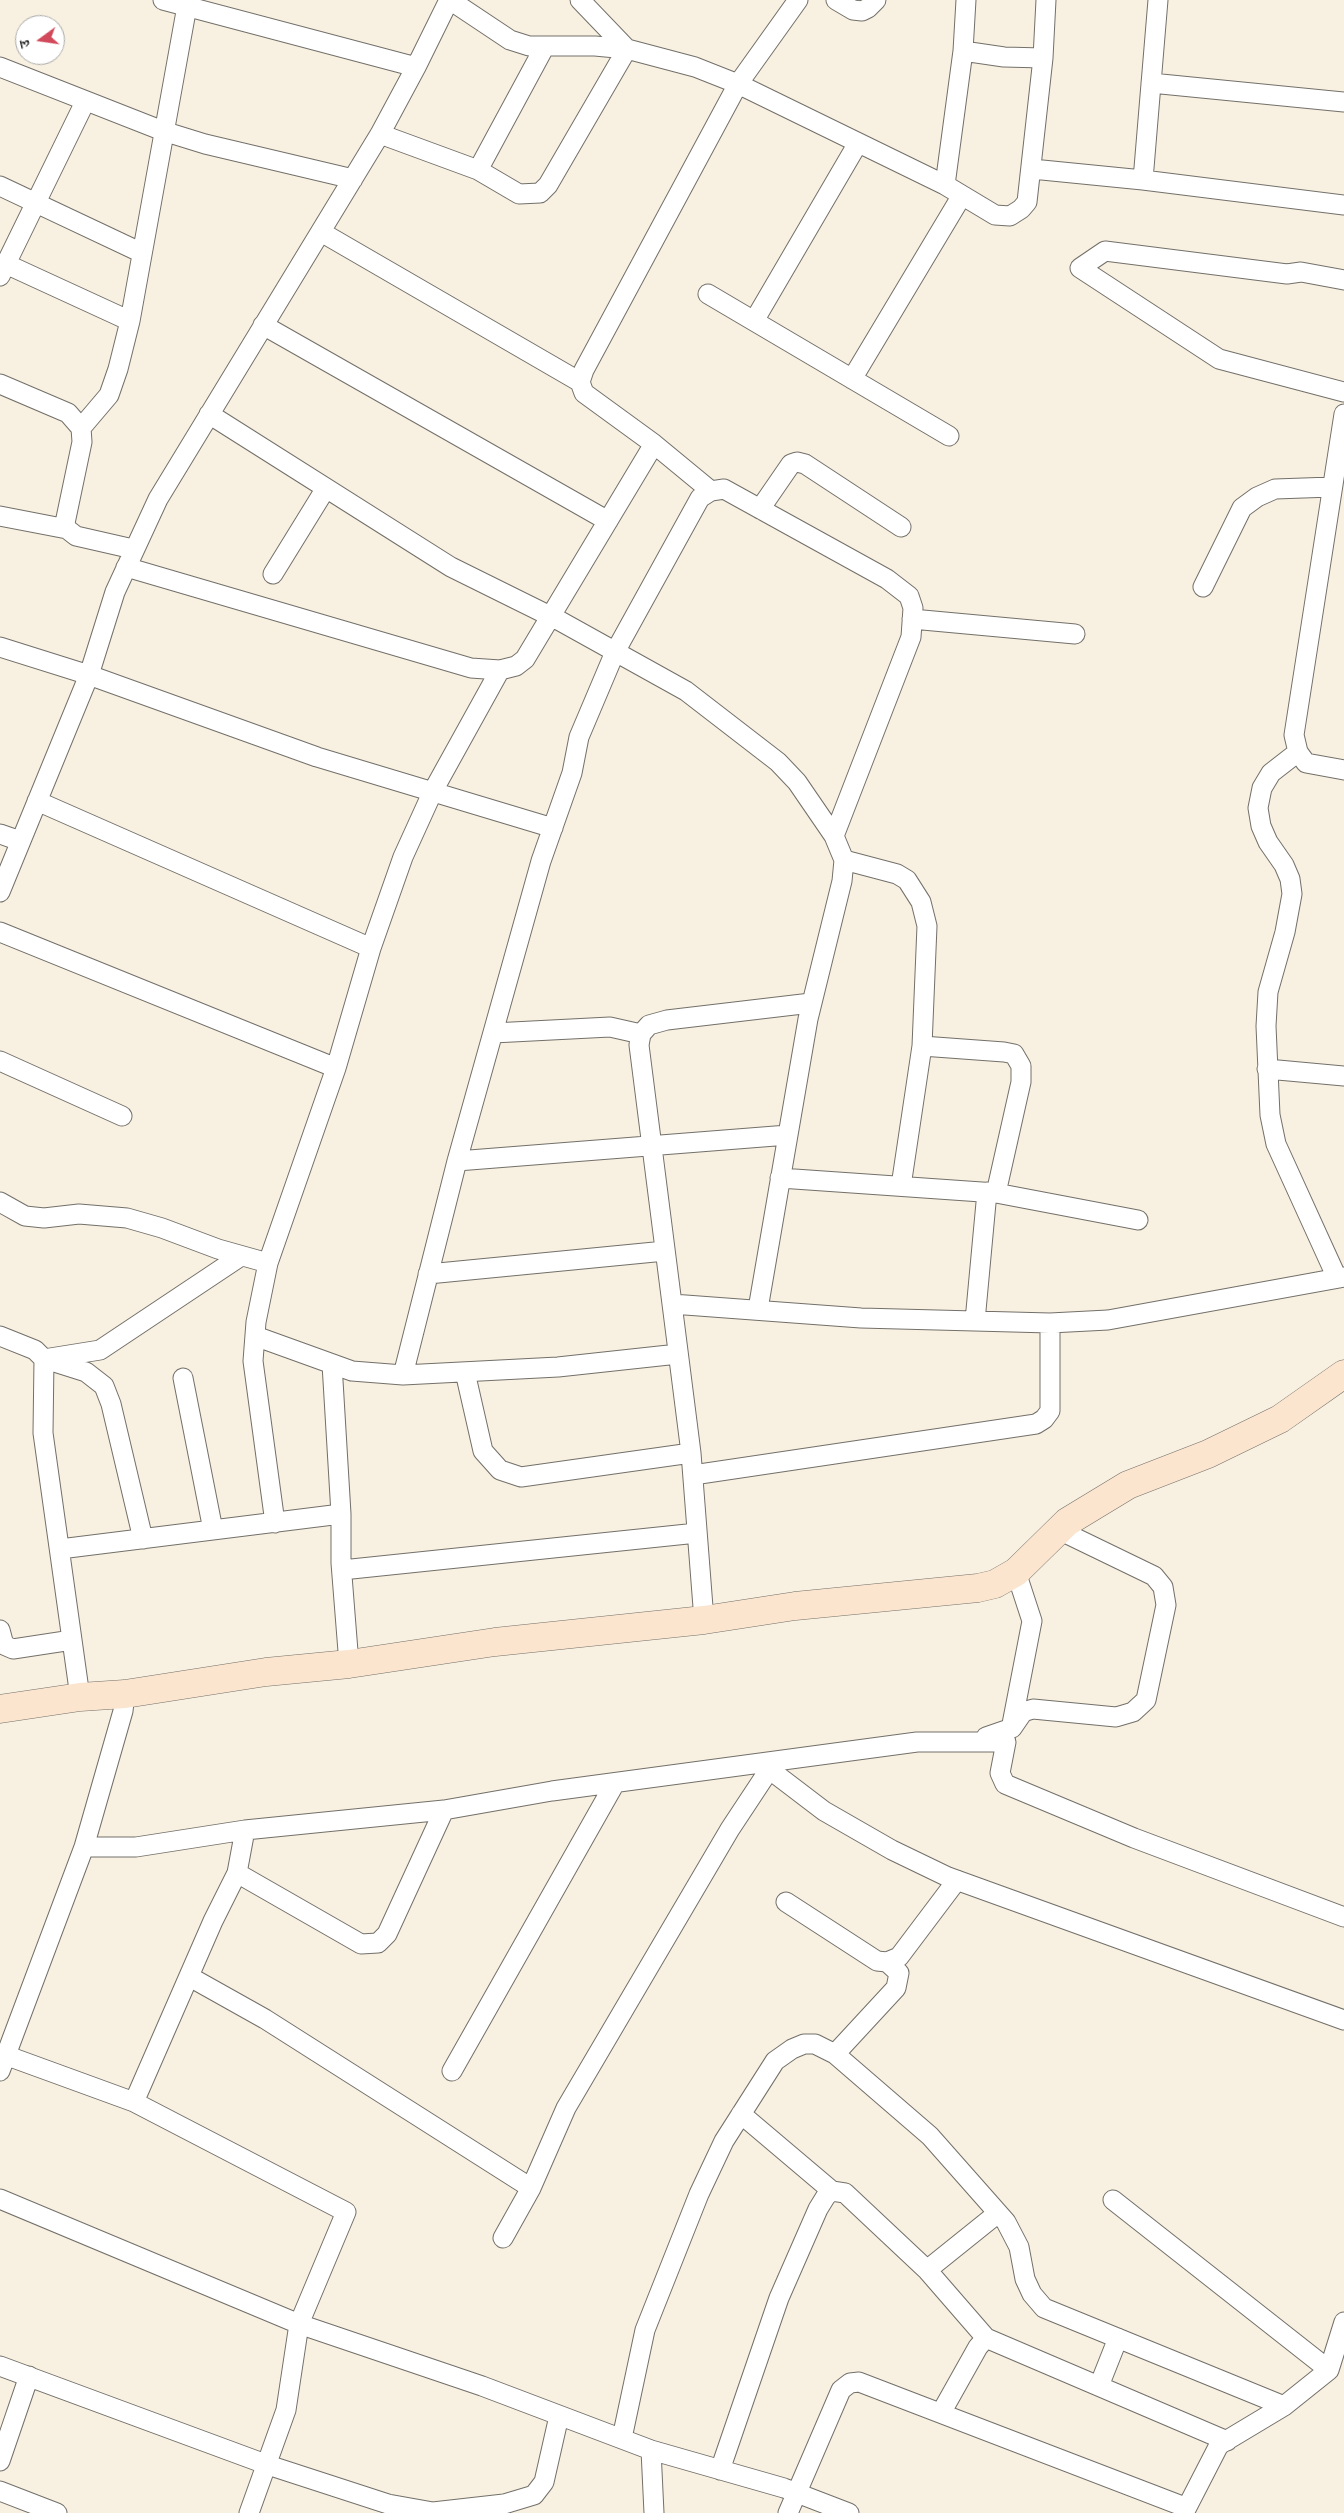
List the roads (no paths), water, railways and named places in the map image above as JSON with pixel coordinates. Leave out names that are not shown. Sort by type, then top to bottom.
[{"type":"street","points":[[163,0],[416,67]]},
{"type":"street","points":[[0,892],[89,675],[115,592],[133,549],[158,499],[380,134],[449,0],[510,40],[529,46],[596,46],[627,49],[695,67],[738,84],[945,185],[995,215],[1010,216],[1021,209],[1027,202],[1043,58],[1046,0]]},
{"type":"street","points":[[580,0],[627,49]]},
{"type":"street","points":[[711,490],[654,444],[584,393],[580,382],[584,370],[738,84],[798,0]]},
{"type":"street","points":[[836,0],[853,10],[862,11],[876,0]]},
{"type":"street","points":[[945,185],[963,51],[966,0]]},
{"type":"street","points":[[1143,180],[1158,0]]},
{"type":"street","points":[[81,428],[109,395],[130,322],[163,131],[188,6]]},
{"type":"street","points":[[478,170],[545,46]]},
{"type":"street","points":[[380,134],[478,170],[519,194],[540,194],[548,185],[627,49]]},
{"type":"street","points":[[963,51],[1004,57],[1043,58]]},
{"type":"street","points":[[0,68],[163,131],[205,144],[353,179]]},
{"type":"street","points":[[1151,83],[1344,102]]},
{"type":"street","points":[[84,102],[3,270],[130,322]]},
{"type":"street","points":[[754,321],[858,143]]},
{"type":"street","points":[[1032,169],[1143,180],[1344,205]]},
{"type":"street","points":[[0,186],[142,253]]},
{"type":"street","points":[[852,379],[961,196]]},
{"type":"street","points":[[321,232],[580,382]]},
{"type":"street","points":[[1344,280],[1301,272],[1287,274],[1105,251],[1080,268],[1219,359],[1344,392]]},
{"type":"street","points":[[708,294],[949,436]]},
{"type":"street","points":[[263,325],[608,521]]},
{"type":"street","points":[[0,384],[68,413],[81,428],[82,442],[65,523],[68,529],[76,536],[133,549]]},
{"type":"street","points":[[209,414],[452,567],[551,617],[686,691],[778,762],[797,782],[834,836],[844,860],[842,881],[811,1003],[758,1309]]},
{"type":"street","points":[[1344,414],[1294,735],[1298,752],[1306,763],[1344,770]]},
{"type":"street","points":[[126,567],[471,668],[500,670],[516,666],[526,659],[654,444]]},
{"type":"street","points":[[760,509],[791,464],[797,462],[805,464],[901,527]]},
{"type":"street","points":[[1203,587],[1242,508],[1257,497],[1275,489],[1332,487]]},
{"type":"street","points":[[273,574],[326,488]]},
{"type":"street","points":[[403,1375],[457,1162],[542,861],[572,773],[579,738],[615,652],[700,498],[711,490],[724,489],[887,578],[909,596],[913,608],[911,637],[834,836]]},
{"type":"street","points":[[0,516],[68,529]]},
{"type":"street","points":[[912,619],[1074,634]]},
{"type":"street","points":[[0,646],[89,675],[317,757],[553,828]]},
{"type":"street","points":[[275,1523],[253,1361],[256,1322],[268,1263],[336,1068],[371,948],[403,857],[432,791],[500,670]]},
{"type":"street","points":[[672,1304],[860,1318],[1050,1324],[1108,1320],[1341,1277],[1276,1144],[1270,1115],[1267,1069],[1268,992],[1285,932],[1292,894],[1290,879],[1284,865],[1268,842],[1261,826],[1258,808],[1262,788],[1271,773],[1298,752]]},
{"type":"street","points":[[36,801],[371,948]]},
{"type":"street","points":[[0,834],[20,841]]},
{"type":"street","points":[[844,860],[897,874],[907,880],[921,902],[927,926],[922,1046],[901,1186]]},
{"type":"street","points":[[0,932],[336,1068]]},
{"type":"street","points":[[704,1620],[691,1452],[652,1146],[640,1045],[641,1034],[649,1025],[667,1020],[811,1003]]},
{"type":"street","points":[[494,1033],[610,1026],[641,1034]]},
{"type":"street","points":[[922,1046],[1014,1054],[1021,1066],[1021,1082],[991,1192],[975,1321]]},
{"type":"street","points":[[0,1061],[122,1116]]},
{"type":"street","points":[[1267,1069],[1344,1076]]},
{"type":"street","points":[[457,1162],[788,1135]]},
{"type":"street","points":[[780,1178],[991,1192],[1138,1220]]},
{"type":"street","points":[[0,1202],[26,1216],[44,1218],[79,1214],[127,1218],[241,1256],[268,1263]]},
{"type":"street","points":[[428,1274],[665,1251]]},
{"type":"street","points":[[44,1359],[100,1350],[241,1256]]},
{"type":"street","points":[[692,1475],[1036,1424],[1044,1419],[1050,1411],[1050,1324]]},
{"type":"street","points":[[0,1336],[35,1350],[44,1359],[86,1372],[104,1386],[111,1404],[143,1539]]},
{"type":"street","points":[[255,1336],[352,1372],[403,1375],[558,1367],[678,1354]]},
{"type":"street","points":[[44,1359],[43,1433],[80,1697]]},
{"type":"street","points":[[332,1364],[341,1514],[342,1570],[350,1664]]},
{"type":"street","points":[[465,1372],[483,1451],[500,1470],[521,1477],[691,1452]]},
{"type":"street","points":[[0,1709],[80,1697],[125,1694],[266,1672],[350,1664],[496,1642],[704,1620],[795,1606],[978,1588],[996,1584],[1016,1572],[1067,1522],[1128,1485],[1208,1454],[1280,1419],[1344,1374]]},
{"type":"street","points":[[183,1378],[213,1530]]},
{"type":"street","points":[[60,1549],[341,1514]]},
{"type":"street","points":[[978,1740],[1012,1728],[1022,1712],[1032,1709],[1116,1717],[1133,1712],[1146,1700],[1166,1605],[1163,1587],[1154,1576],[1059,1530]]},
{"type":"street","points":[[342,1570],[697,1533]]},
{"type":"street","points":[[1012,1728],[1032,1621],[1016,1572]]},
{"type":"street","points":[[0,1630],[4,1645],[13,1649],[72,1640]]},
{"type":"street","points":[[125,1694],[123,1711],[84,1847],[3,2063],[134,2102],[346,2212],[299,2324],[286,2410],[249,2513]]},
{"type":"street","points":[[84,1847],[136,1847],[245,1830],[444,1810],[615,1783],[765,1766],[917,1742],[978,1740],[1006,1742],[1000,1773],[1005,1784],[1134,1838],[1344,1917]]},
{"type":"street","points":[[765,1766],[824,1811],[892,1850],[957,1880],[1344,2020]]},
{"type":"street","points":[[503,2238],[531,2188],[566,2108],[765,1766]]},
{"type":"street","points":[[452,2071],[615,1783]]},
{"type":"street","points":[[237,1873],[361,1944],[378,1943],[387,1934],[444,1810]]},
{"type":"street","points":[[134,2102],[213,1921],[237,1873],[245,1830]]},
{"type":"street","points":[[786,1902],[877,1961],[887,1962],[899,1957],[957,1880]]},
{"type":"street","points":[[835,2054],[896,1988],[899,1973],[887,1962]]},
{"type":"street","points":[[190,1977],[265,2019],[531,2188]]},
{"type":"street","points":[[622,2438],[645,2330],[699,2194],[724,2141],[775,2061],[792,2049],[804,2044],[815,2044],[835,2054],[930,2136],[1006,2222],[1019,2247],[1025,2279],[1032,2294],[1044,2308],[1284,2406]]},
{"type":"street","points":[[741,2114],[832,2191],[845,2194],[927,2270],[986,2338],[1228,2441]]},
{"type":"street","points":[[720,2470],[778,2298],[818,2209],[826,2196],[832,2191]]},
{"type":"street","points":[[0,2199],[299,2324],[482,2386],[651,2450],[796,2493],[849,2513]]},
{"type":"street","points":[[1113,2200],[1328,2370]]},
{"type":"street","points":[[927,2270],[998,2213]]},
{"type":"street","points":[[788,2513],[842,2390],[850,2383],[859,2382],[1185,2510],[1214,2452],[1219,2446],[1284,2406],[1328,2370],[1344,2322]]},
{"type":"street","points":[[941,2413],[978,2347],[986,2338]]},
{"type":"street","points":[[1099,2386],[1118,2338]]},
{"type":"street","points":[[0,2366],[388,2509],[433,2512],[504,2504],[534,2494],[544,2482],[559,2416]]},
{"type":"street","points":[[0,2461],[28,2376]]},
{"type":"street","points":[[651,2450],[654,2513]]},
{"type":"street","points":[[0,2491],[57,2513]]}]
